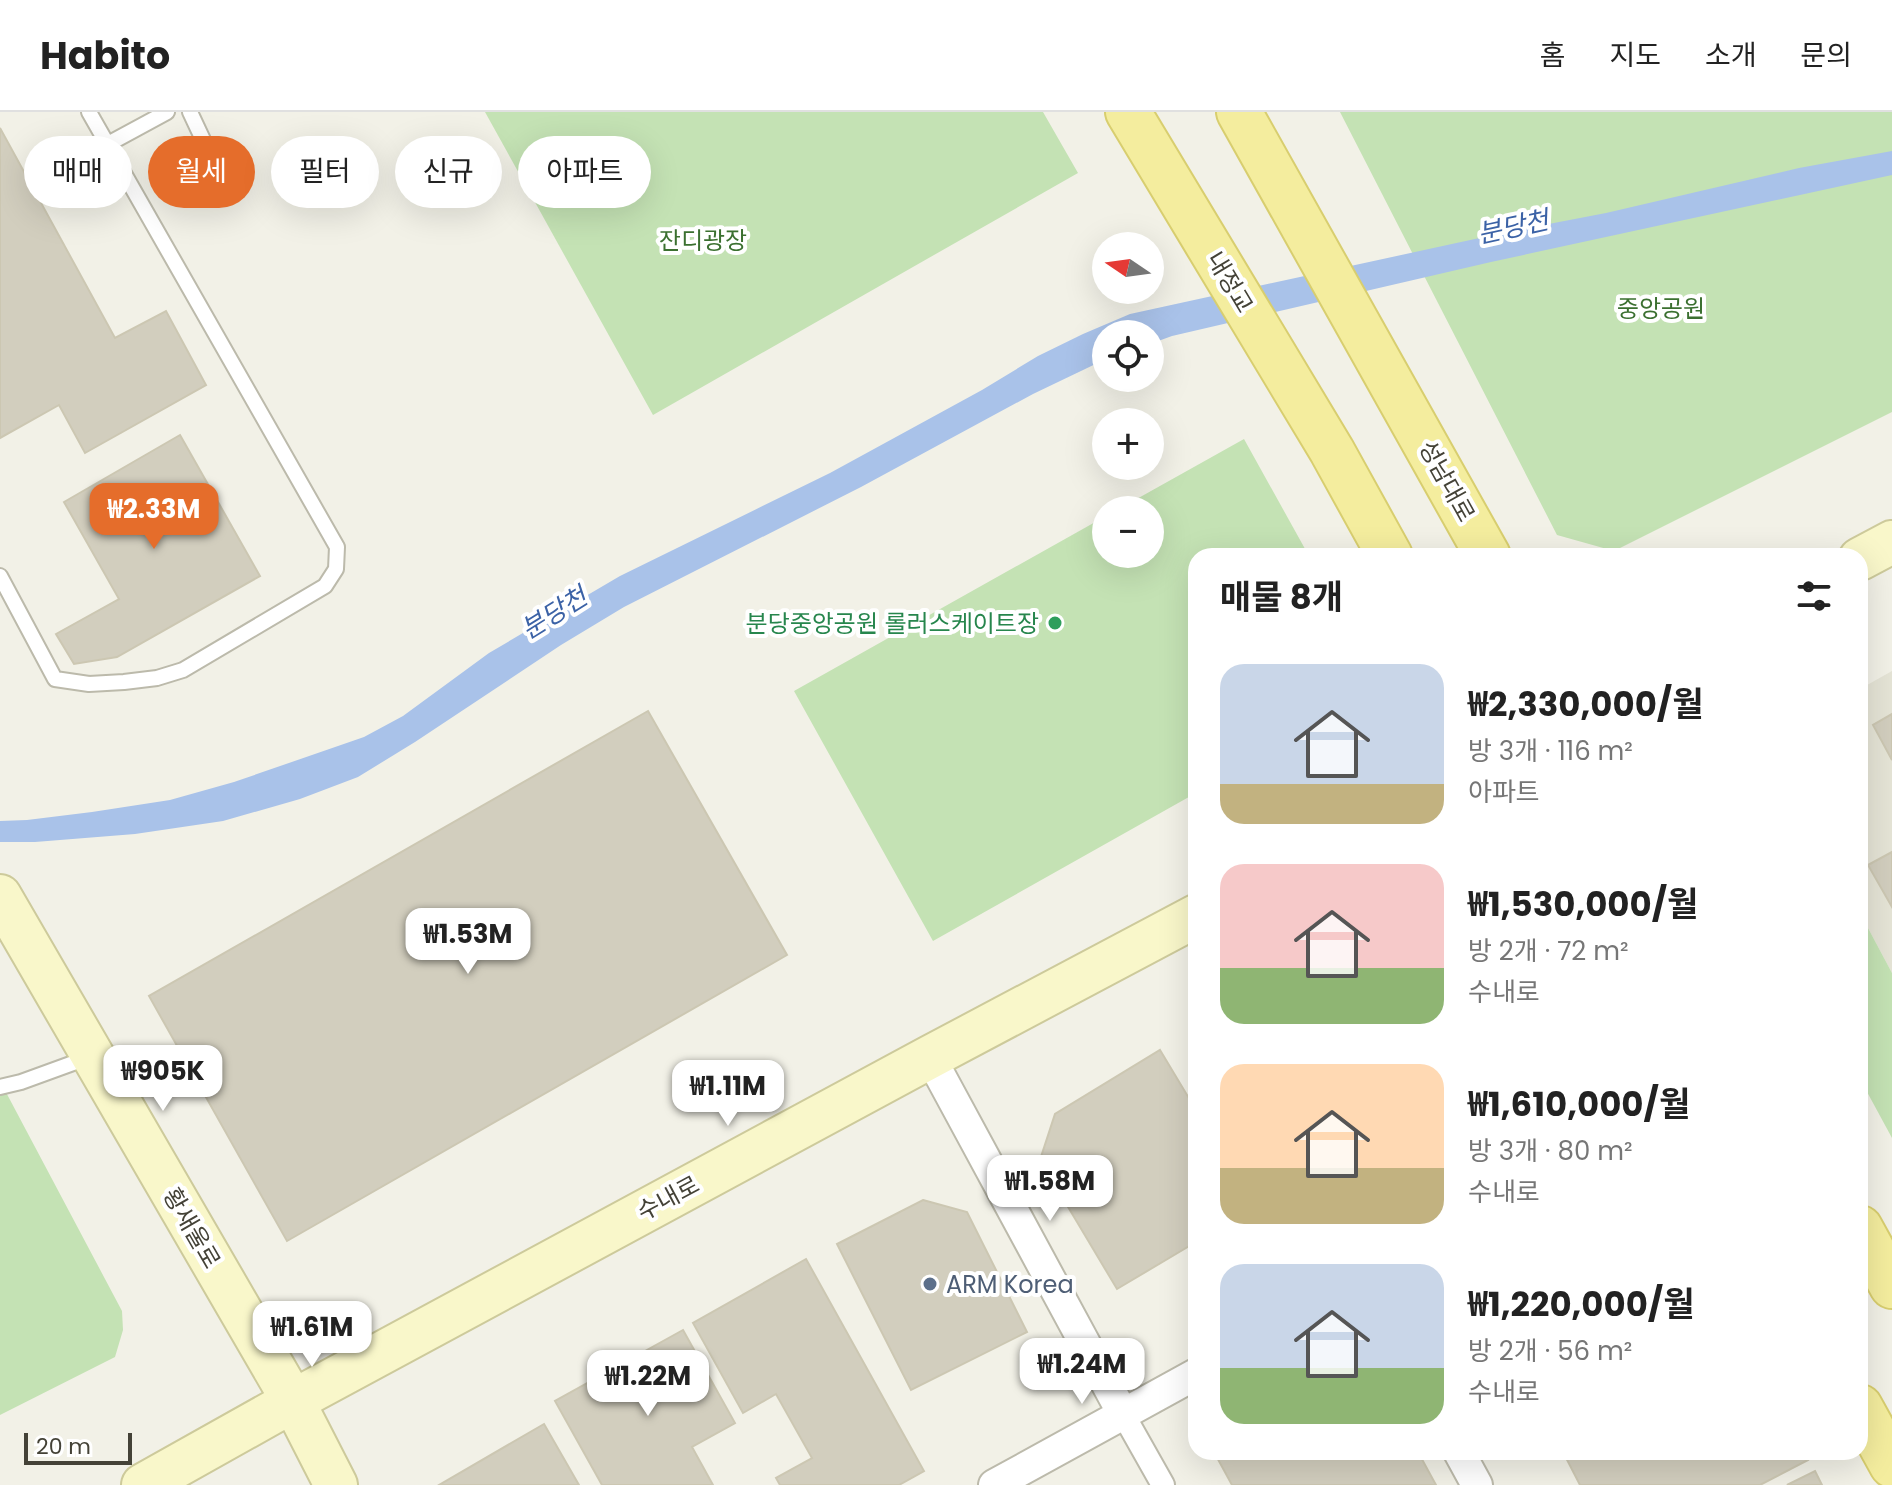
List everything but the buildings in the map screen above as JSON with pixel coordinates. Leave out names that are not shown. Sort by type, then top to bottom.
[{"type":"main road","name":"내정교","points":[[1128,112],[1332,451],[1386,548]]},
{"type":"main road","name":"성남대로","points":[[1239,112],[1484,548]]},
{"type":"main road","points":[[1868,555],[1892,542]]},
{"type":"main road","name":"황새울로","points":[[0,896],[293,1401],[336,1485]]},
{"type":"main road","name":"수내로","points":[[143,1485],[293,1401],[1188,920]]},
{"type":"main road","points":[[1868,1242],[1892,1286]]},
{"type":"main road","points":[[1868,1422],[1892,1465]]},
{"type":"street","points":[[930,1057],[1163,1485]]},
{"type":"street","points":[[994,1485],[1188,1378]]},
{"type":"street","points":[[1463,1460],[1477,1485]]},
{"type":"lane","points":[[89,112],[103,136]]},
{"type":"lane","points":[[123,136],[167,112]]},
{"type":"lane","points":[[190,112],[201,136]]},
{"type":"lane","points":[[0,576],[55,679],[89,684],[157,678],[183,670],[325,586],[336,569],[337,547],[132,186]]},
{"type":"lane","points":[[0,1087],[92,1056]]},
{"type":"shaded area","points":[[1892,671],[1892,973],[1868,928],[1868,684]]},
{"type":"green space","name":"잔디광장","points":[[485,112],[1043,112],[1078,173],[653,415],[538,208],[651,208],[651,136],[518,136],[518,172],[502,143],[502,136],[498,136]]},
{"type":"green space","name":"중앙공원","points":[[1340,112],[1892,112],[1892,412],[1620,548],[1603,548],[1557,535]]},
{"type":"green space","name":"분당중앙공원 롤러스케이트장","points":[[1244,439],[1305,548],[1188,548],[1188,798],[933,941],[794,691],[1092,524],[1092,568],[1164,568],[1164,496],[1142,496]]},
{"type":"green space","points":[[1868,928],[1892,973],[1892,1138],[1868,1094]]},
{"type":"green space","points":[[0,1081],[122,1311],[123,1330],[115,1357],[0,1415]]},
{"type":"water","points":[[1892,151],[1892,175],[1491,262],[1164,339],[1164,320],[1116,320],[1130,314],[1606,213],[1799,168]]},
{"type":"water","points":[[1092,330],[1092,366],[624,607],[358,777],[300,799],[223,821],[135,834],[0,842],[0,821],[170,800],[234,782],[364,737],[403,716],[489,653],[620,576],[830,473]]},
{"type":"place","name":"분당중앙공원 롤러스케이트장","points":[[1055,623]]},
{"type":"place","name":"ARM Korea","points":[[930,1284]]},
{"type":"water label","name":"분당천","points":[[1513,227]]},
{"type":"water label","name":"분당천","points":[[554,613]]}]
